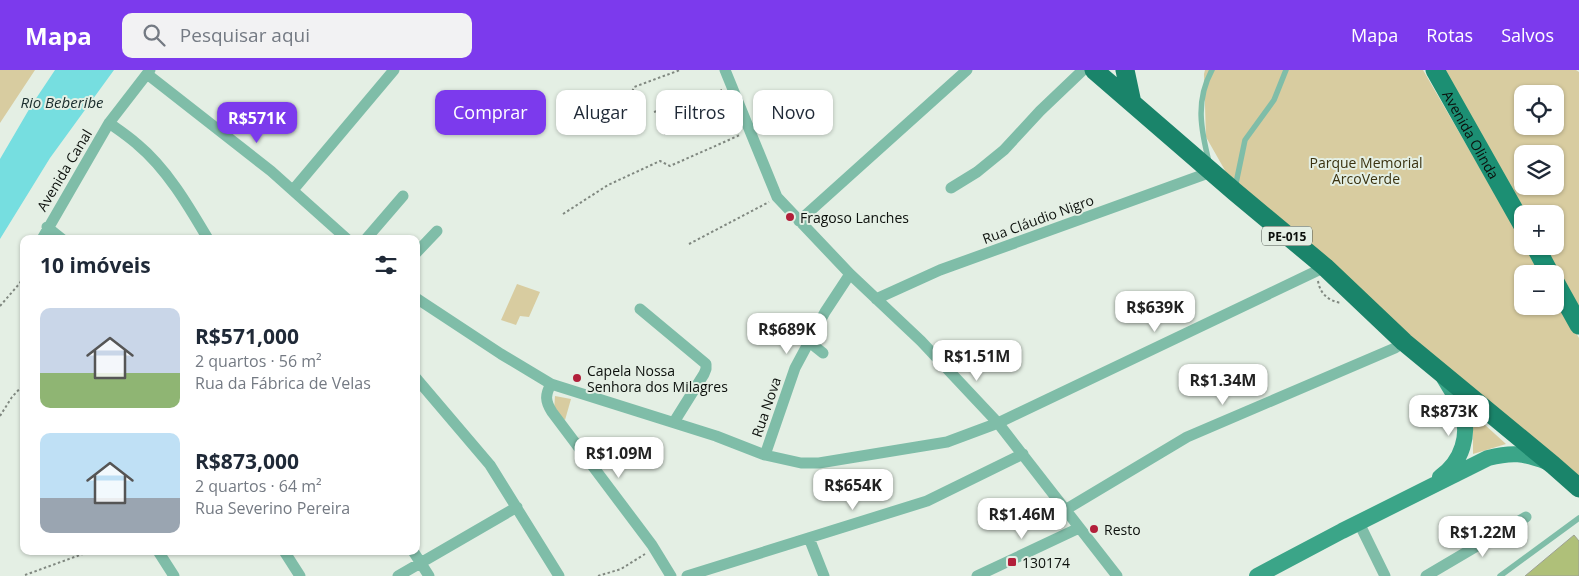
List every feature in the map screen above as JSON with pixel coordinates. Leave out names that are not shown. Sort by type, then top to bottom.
[{"type":"highway","name":"PE-015","points":[[1094,70],[1325,268],[1404,342],[1579,488]]},
{"type":"highway","points":[[1126,70],[1132,103]]},
{"type":"main road","name":"Avenida Olinda","points":[[1435,70],[1514,209]]},
{"type":"main road","points":[[1564,298],[1579,325]]},
{"type":"main road","points":[[1415,494],[1449,471],[1460,453],[1465,439],[1464,417],[1461,407],[1440,371]]},
{"type":"main road","points":[[1257,576],[1488,458],[1504,454],[1517,454],[1531,456],[1553,465]]},
{"type":"street","points":[[293,190],[394,70]]},
{"type":"street","points":[[724,70],[732,90]]},
{"type":"street","points":[[799,221],[967,70]]},
{"type":"street","points":[[951,188],[977,172],[1004,150],[1083,70]]},
{"type":"street","points":[[148,72],[271,171],[343,235]]},
{"type":"street","name":"Avenida Canal","points":[[44,235],[110,123],[148,72]]},
{"type":"street","points":[[743,113],[777,198],[850,274],[921,341],[998,423],[1117,576]]},
{"type":"street","points":[[110,123],[138,144],[159,167],[180,193],[206,235]]},
{"type":"street","name":"Rua Cláudio Nigro","points":[[876,299],[940,270],[1211,172]]},
{"type":"street","points":[[369,235],[403,196]]},
{"type":"street","points":[[47,227],[57,235]]},
{"type":"street","points":[[420,249],[437,231]]},
{"type":"street","points":[[420,301],[501,354],[551,384],[674,422],[765,455],[801,463],[818,463],[947,442],[998,423],[1325,268]]},
{"type":"street","name":"Rua Nova","points":[[765,455],[794,368],[825,312],[850,274]]},
{"type":"street","points":[[640,309],[706,364],[704,374],[674,422]]},
{"type":"street","points":[[808,341],[823,354]]},
{"type":"street","points":[[1065,510],[1186,437],[1395,348],[1404,342]]},
{"type":"street","points":[[420,383],[490,465],[559,576]]},
{"type":"street","points":[[551,384],[546,393],[546,403],[549,408],[652,546],[671,576]]},
{"type":"street","points":[[687,576],[927,501],[1023,454]]},
{"type":"street","points":[[398,576],[517,507]]},
{"type":"street","points":[[1426,576],[1526,517]]},
{"type":"street","points":[[1359,523],[1385,576]]},
{"type":"street","points":[[977,576],[1079,528]]},
{"type":"street","points":[[809,538],[824,576]]},
{"type":"street","points":[[161,555],[174,576]]},
{"type":"street","points":[[287,555],[300,576]]},
{"type":"street","points":[[416,555],[429,576]]},
{"type":"lane","points":[[1211,172],[1200,123],[1200,111],[1207,79],[1212,70]]},
{"type":"lane","points":[[1235,192],[1245,140],[1274,100],[1286,70]]},
{"type":"lane","points":[[1500,576],[1579,518]]},
{"type":"path","points":[[633,90],[634,86],[680,70]]},
{"type":"path","points":[[654,112],[731,87]]},
{"type":"path","points":[[563,214],[608,185],[660,161],[670,166],[750,131]]},
{"type":"path","points":[[689,244],[777,198]]},
{"type":"path","points":[[0,306],[20,283]]},
{"type":"path","points":[[0,416],[20,388]]},
{"type":"path","points":[[598,576],[621,570],[644,555],[652,546]]},
{"type":"path","points":[[24,575],[80,555]]},
{"type":"green space","points":[[0,70],[35,70],[0,123]]},
{"type":"green space","name":"Parque Memorial ArcoVerde","points":[[1205,70],[1423,70],[1514,227],[1514,255],[1531,255],[1536,265],[1514,265],[1514,315],[1564,315],[1564,312],[1579,338],[1579,485],[1235,188],[1206,137]]},
{"type":"green space","points":[[1426,70],[1576,70],[1579,72],[1579,320],[1564,295],[1564,265],[1546,265],[1539,255],[1564,255],[1564,205],[1516,205]]},
{"type":"green space","points":[[517,284],[540,292],[529,317],[520,316],[516,325],[501,320]]},
{"type":"green space","points":[[555,396],[571,399],[565,420],[554,411]]},
{"type":"green space","points":[[1473,414],[1506,444],[1473,454]]},
{"type":"water","name":"Rio Beberibe","points":[[55,70],[114,70],[50,158],[0,239],[0,159]]},
{"type":"building","points":[[1574,535],[1579,541],[1579,576],[1525,576]]},
{"type":"place","name":"Fragoso Lanches","points":[[790,217]]},
{"type":"place","name":"Capela Nossa Senhora dos Milagres","points":[[577,378]]},
{"type":"place","name":"Resto","points":[[1094,529]]},
{"type":"place","name":"130174","points":[[1012,562]]}]
